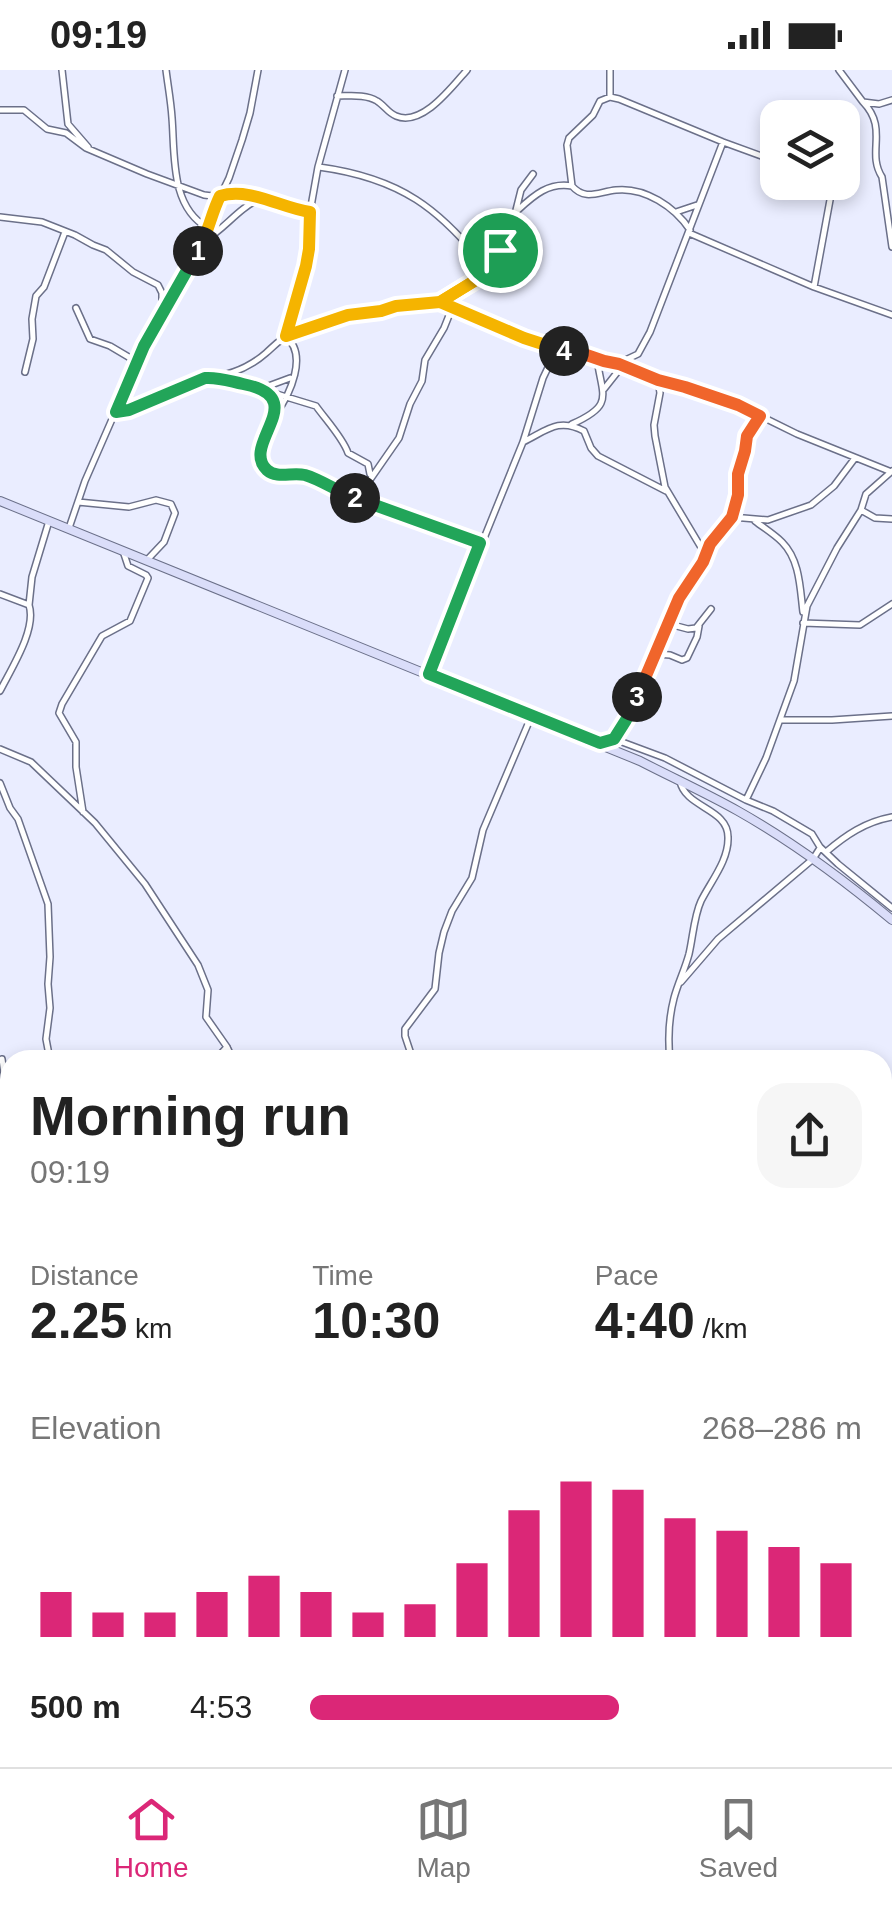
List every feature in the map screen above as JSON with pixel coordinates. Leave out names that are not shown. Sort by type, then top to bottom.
[{"type":"main road","points":[[0,500],[600,743],[679,780],[813,859],[892,920]]},
{"type":"street","points":[[62,70],[68,124],[90,149]]},
{"type":"street","points":[[166,70],[178,184],[189,211],[208,228]]},
{"type":"street","points":[[69,528],[138,363],[205,240],[250,114],[258,70]]},
{"type":"street","points":[[286,336],[306,266],[318,166],[345,70]]},
{"type":"street","points":[[337,96],[367,96],[400,118],[417,116],[448,92],[466,70]]},
{"type":"street","points":[[610,70],[610,97]]},
{"type":"street","points":[[839,70],[874,115],[877,169],[883,181],[892,247]]},
{"type":"street","points":[[572,186],[569,138],[593,115],[600,101],[610,97],[760,155]]},
{"type":"street","points":[[862,102],[879,104],[892,100]]},
{"type":"street","points":[[0,110],[24,110],[42,126],[66,133],[90,149],[204,194],[239,194],[310,212]]},
{"type":"street","points":[[604,389],[621,364],[638,354],[650,332],[723,142]]},
{"type":"street","points":[[318,166],[354,173],[402,190],[430,208],[489,272]]},
{"type":"street","points":[[116,412],[247,366],[286,336],[348,315],[440,302],[489,272],[515,214],[521,190],[533,174]]},
{"type":"street","points":[[515,214],[542,190],[554,185],[572,186],[588,195],[616,190],[641,193],[676,212],[690,232],[814,287],[892,315]]},
{"type":"street","points":[[205,240],[244,207],[260,199]]},
{"type":"street","points":[[814,287],[830,200]]},
{"type":"street","points":[[676,212],[700,204]]},
{"type":"street","points":[[0,218],[42,222],[106,250],[132,272],[158,285],[162,316]]},
{"type":"street","points":[[25,372],[34,339],[36,296],[44,287],[65,232]]},
{"type":"street","points":[[468,246],[488,254],[500,250]]},
{"type":"street","points":[[440,302],[561,352]]},
{"type":"street","points":[[76,308],[90,339],[138,363]]},
{"type":"street","points":[[364,501],[364,487],[399,438],[410,404],[420,388],[425,360],[452,308]]},
{"type":"street","points":[[286,336],[292,340],[298,360],[262,448],[263,464],[268,471],[305,476],[480,543]]},
{"type":"street","points":[[429,674],[523,442],[553,357],[572,350],[723,400],[891,471],[866,494],[861,510],[807,606],[798,670],[746,800]]},
{"type":"street","points":[[523,442],[596,411],[604,389],[597,359]]},
{"type":"street","points":[[218,377],[316,406],[344,441],[348,453],[368,464],[370,477]]},
{"type":"street","points":[[265,390],[293,377]]},
{"type":"street","points":[[658,380],[660,393],[654,424],[666,487],[706,555]]},
{"type":"street","points":[[265,390],[272,398],[274,417]]},
{"type":"street","points":[[614,739],[679,598],[716,535],[732,517],[747,436],[760,416]]},
{"type":"street","points":[[570,424],[584,431],[598,456],[668,492]]},
{"type":"street","points":[[732,517],[768,520],[812,505],[834,486],[855,458]]},
{"type":"street","points":[[78,502],[129,507],[156,500],[171,504],[175,514],[164,542],[147,560]]},
{"type":"street","points":[[861,510],[874,518],[892,519]]},
{"type":"street","points":[[0,691],[32,616],[32,578],[50,520]]},
{"type":"street","points":[[754,520],[784,543],[792,557],[804,622]]},
{"type":"street","points":[[83,812],[76,742],[59,713],[102,636],[130,621],[144,591],[146,575],[128,566],[123,550]]},
{"type":"street","points":[[0,594],[29,606]]},
{"type":"street","points":[[804,622],[860,625],[892,604]]},
{"type":"street","points":[[668,624],[691,629],[711,609]]},
{"type":"street","points":[[655,654],[687,658],[698,636],[698,626]]},
{"type":"street","points":[[780,720],[892,716]]},
{"type":"street","points":[[410,1050],[405,1029],[434,989],[444,932],[472,878],[483,830],[531,717]]},
{"type":"street","points":[[600,743],[614,739],[665,758],[773,810],[812,834],[823,849],[892,908]]},
{"type":"street","points":[[0,750],[31,762],[120,852],[198,965],[208,990],[206,1018],[228,1050]]},
{"type":"street","points":[[670,1050],[671,1020],[700,904],[728,841],[725,824],[685,795],[679,780]]},
{"type":"street","points":[[730,792],[754,782]]},
{"type":"street","points":[[0,784],[18,819],[47,896],[48,1050]]},
{"type":"street","points":[[679,984],[718,939],[823,849],[872,821],[892,817]]},
{"type":"route","points":[[500,250],[488,254],[468,246],[489,272],[482,277],[440,302],[561,352],[572,350],[619,364],[760,416],[747,436],[732,517],[710,544],[679,598],[620,731],[614,739],[600,743],[429,674],[480,543],[305,476],[272,474],[261,456],[274,417],[272,398],[267,391],[218,377],[205,378],[116,412],[144,346],[205,240],[220,196],[252,196],[310,212],[306,266],[286,336],[361,312],[440,302],[489,272],[500,250]]}]
